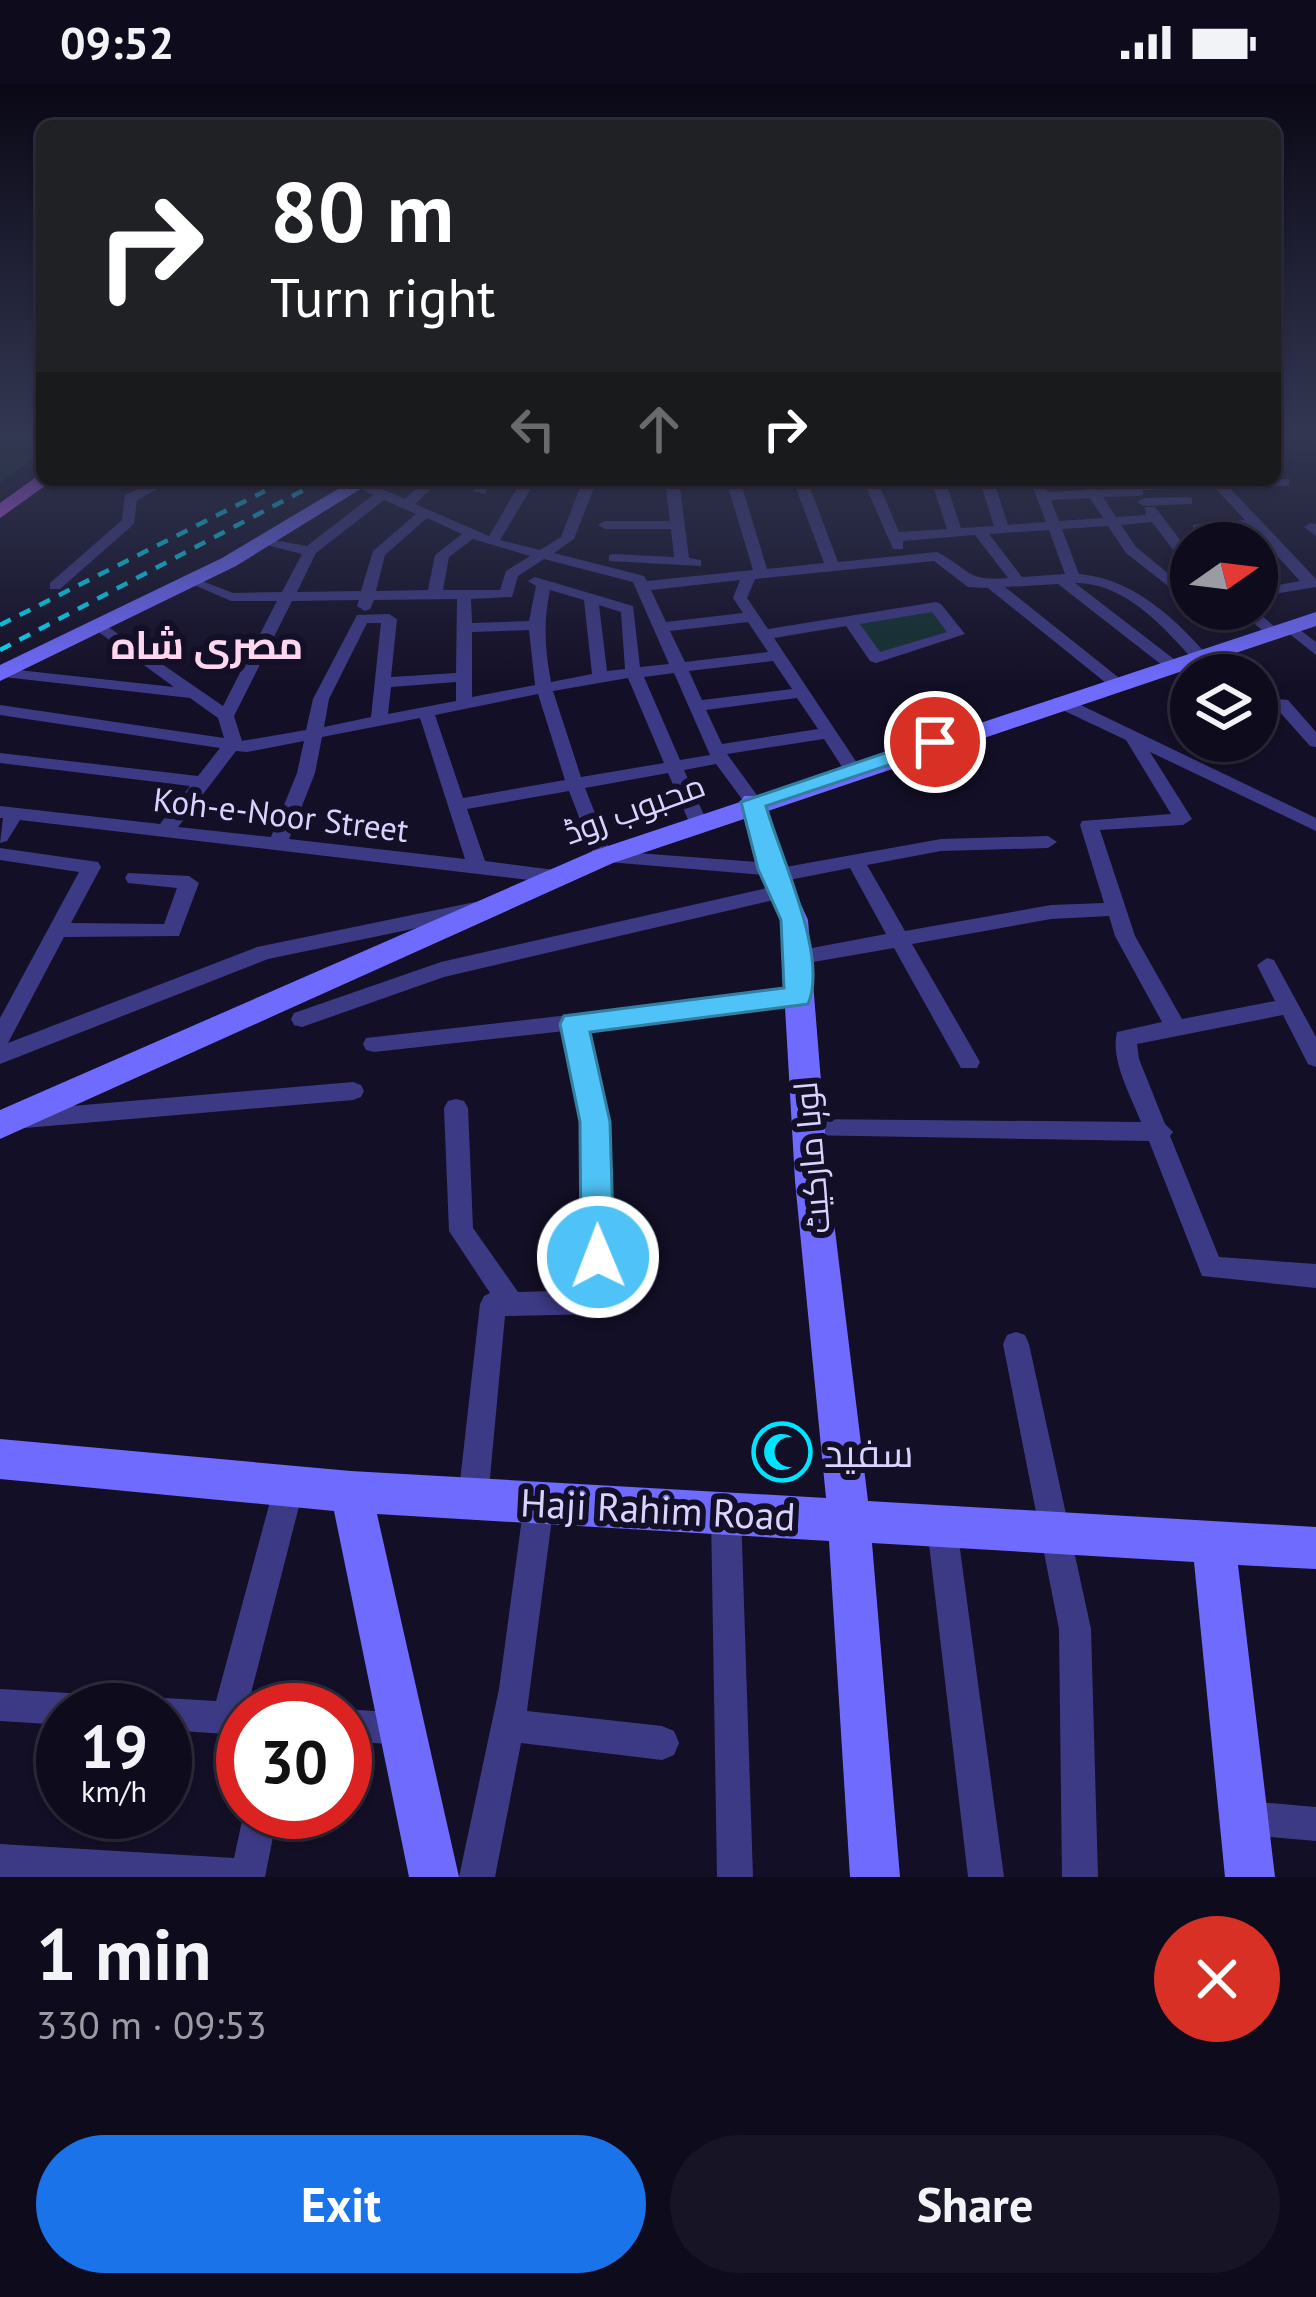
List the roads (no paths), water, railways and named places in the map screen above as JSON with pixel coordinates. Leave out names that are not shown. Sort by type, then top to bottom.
[{"type":"main road","points":[[2,673],[192,581],[303,519]]},
{"type":"main road","name":"محبوب روڈ","points":[[1233,654],[1316,620]]},
{"type":"main road","name":"محبوب روڈ","points":[[5,1122],[476,909],[603,857],[753,802],[1170,667]]},
{"type":"main road","name":"لوہا مارکیٹ","points":[[753,802],[775,879],[794,920],[808,1128],[849,1520],[874,1877]]},
{"type":"main road","name":"Haji Rahim Road","points":[[0,1459],[351,1492],[1316,1548]]},
{"type":"main road","points":[[351,1492],[434,1877]]},
{"type":"main road","points":[[1214,1543],[1250,1877]]},
{"type":"street","points":[[55,586],[129,519]]},
{"type":"street","points":[[226,716],[310,550],[336,519]]},
{"type":"street","points":[[278,844],[306,772],[321,699],[362,618],[378,554],[418,519]]},
{"type":"street","points":[[443,519],[492,542],[608,564],[689,562],[676,519]]},
{"type":"street","points":[[492,542],[506,519]]},
{"type":"street","points":[[192,581],[231,597],[507,594],[512,574],[567,539],[575,519]]},
{"type":"street","points":[[742,519],[756,574],[740,598],[852,770]]},
{"type":"street","points":[[814,519],[832,566]]},
{"type":"street","points":[[886,519],[903,559]]},
{"type":"street","points":[[951,519],[956,534]]},
{"type":"street","points":[[1002,519],[1003,531]]},
{"type":"street","points":[[1049,519],[1067,578],[1170,664]]},
{"type":"street","points":[[1107,519],[1131,550],[1170,585]]},
{"type":"street","points":[[894,537],[1149,519]]},
{"type":"street","points":[[1156,519],[1170,537]]},
{"type":"street","points":[[605,525],[677,525]]},
{"type":"street","points":[[980,532],[1018,582]]},
{"type":"street","points":[[436,595],[442,555],[472,533]]},
{"type":"street","points":[[262,542],[310,550]]},
{"type":"street","points":[[1278,546],[1314,584]]},
{"type":"street","points":[[643,586],[937,556],[973,584],[1067,578],[1122,588],[1195,654]]},
{"type":"street","points":[[608,564],[639,579],[718,754],[753,802]]},
{"type":"street","points":[[573,592],[608,564]]},
{"type":"street","points":[[512,574],[628,609],[634,673],[698,822]]},
{"type":"street","points":[[544,584],[535,605],[544,688],[603,857],[775,879]]},
{"type":"street","points":[[992,584],[1117,684]]},
{"type":"street","points":[[1278,590],[1314,584]]},
{"type":"street","points":[[464,594],[464,704]]},
{"type":"street","points":[[591,598],[600,677]]},
{"type":"street","points":[[763,634],[936,608],[957,634],[877,658],[850,621]]},
{"type":"street","points":[[1162,614],[1170,611]]},
{"type":"street","points":[[661,626],[752,617]]},
{"type":"street","points":[[362,618],[388,619],[379,722]]},
{"type":"street","points":[[98,625],[226,716],[235,742]]},
{"type":"street","points":[[464,628],[537,625]]},
{"type":"street","points":[[1278,628],[1316,650]]},
{"type":"street","points":[[0,710],[247,747],[600,677],[776,656]]},
{"type":"street","points":[[2,673],[196,694]]},
{"type":"street","points":[[382,683],[464,677]]},
{"type":"street","points":[[696,706],[800,693]]},
{"type":"street","points":[[1060,702],[1316,825]]},
{"type":"street","points":[[1278,704],[1316,742]]},
{"type":"street","points":[[426,712],[477,867]]},
{"type":"street","points":[[459,806],[827,733]]},
{"type":"street","points":[[1131,735],[1184,814],[1176,822],[1096,821],[1089,825],[1125,936],[1176,1028]]},
{"type":"street","points":[[165,831],[235,742]]},
{"type":"street","points":[[0,758],[203,782]]},
{"type":"street","points":[[0,836],[8,812]]},
{"type":"street","name":"Koh-e-Noor Street","points":[[8,812],[555,877]]},
{"type":"street","points":[[302,1019],[442,970],[775,879],[941,845],[1048,842]]},
{"type":"street","points":[[0,854],[91,867],[0,1038]]},
{"type":"street","points":[[855,861],[970,1061]]},
{"type":"street","points":[[58,930],[172,931],[189,883],[135,878]]},
{"type":"street","points":[[0,1055],[264,952],[476,909]]},
{"type":"street","points":[[796,958],[1051,912],[1117,909]]},
{"type":"street","points":[[1267,965],[1316,1058]]},
{"type":"street","points":[[0,997],[24,998]]},
{"type":"street","points":[[374,1045],[798,997]]},
{"type":"street","points":[[1288,1006],[1125,1038],[1128,1059],[1161,1132],[1211,1268],[1316,1276]]},
{"type":"street","points":[[473,1499],[493,1304],[599,1302],[595,1122],[574,1024]]},
{"type":"street","points":[[5,1122],[353,1090]]},
{"type":"street","points":[[456,1108],[461,1231],[512,1304]]},
{"type":"street","points":[[808,1128],[1161,1132]]},
{"type":"street","points":[[1016,1344],[1075,1629],[1080,1877]]},
{"type":"street","points":[[244,1683],[289,1487]]},
{"type":"street","points":[[477,1877],[508,1725],[539,1502]]},
{"type":"street","points":[[726,1514],[735,1877]]},
{"type":"street","points":[[942,1527],[986,1877]]},
{"type":"street","points":[[0,1705],[36,1707]]},
{"type":"street","points":[[508,1725],[662,1743]]},
{"type":"street","points":[[372,1727],[402,1729]]},
{"type":"street","points":[[1244,1818],[1316,1824]]},
{"type":"street","points":[[0,1862],[247,1877],[255,1839]]},
{"type":"railway","points":[[0,625],[210,519]]},
{"type":"railway","points":[[0,650],[250,519]]},
{"type":"place","name":"سفید","points":[[782,1452]]},
{"type":"district","name":"مصری شاہ","points":[[207,644]]}]
